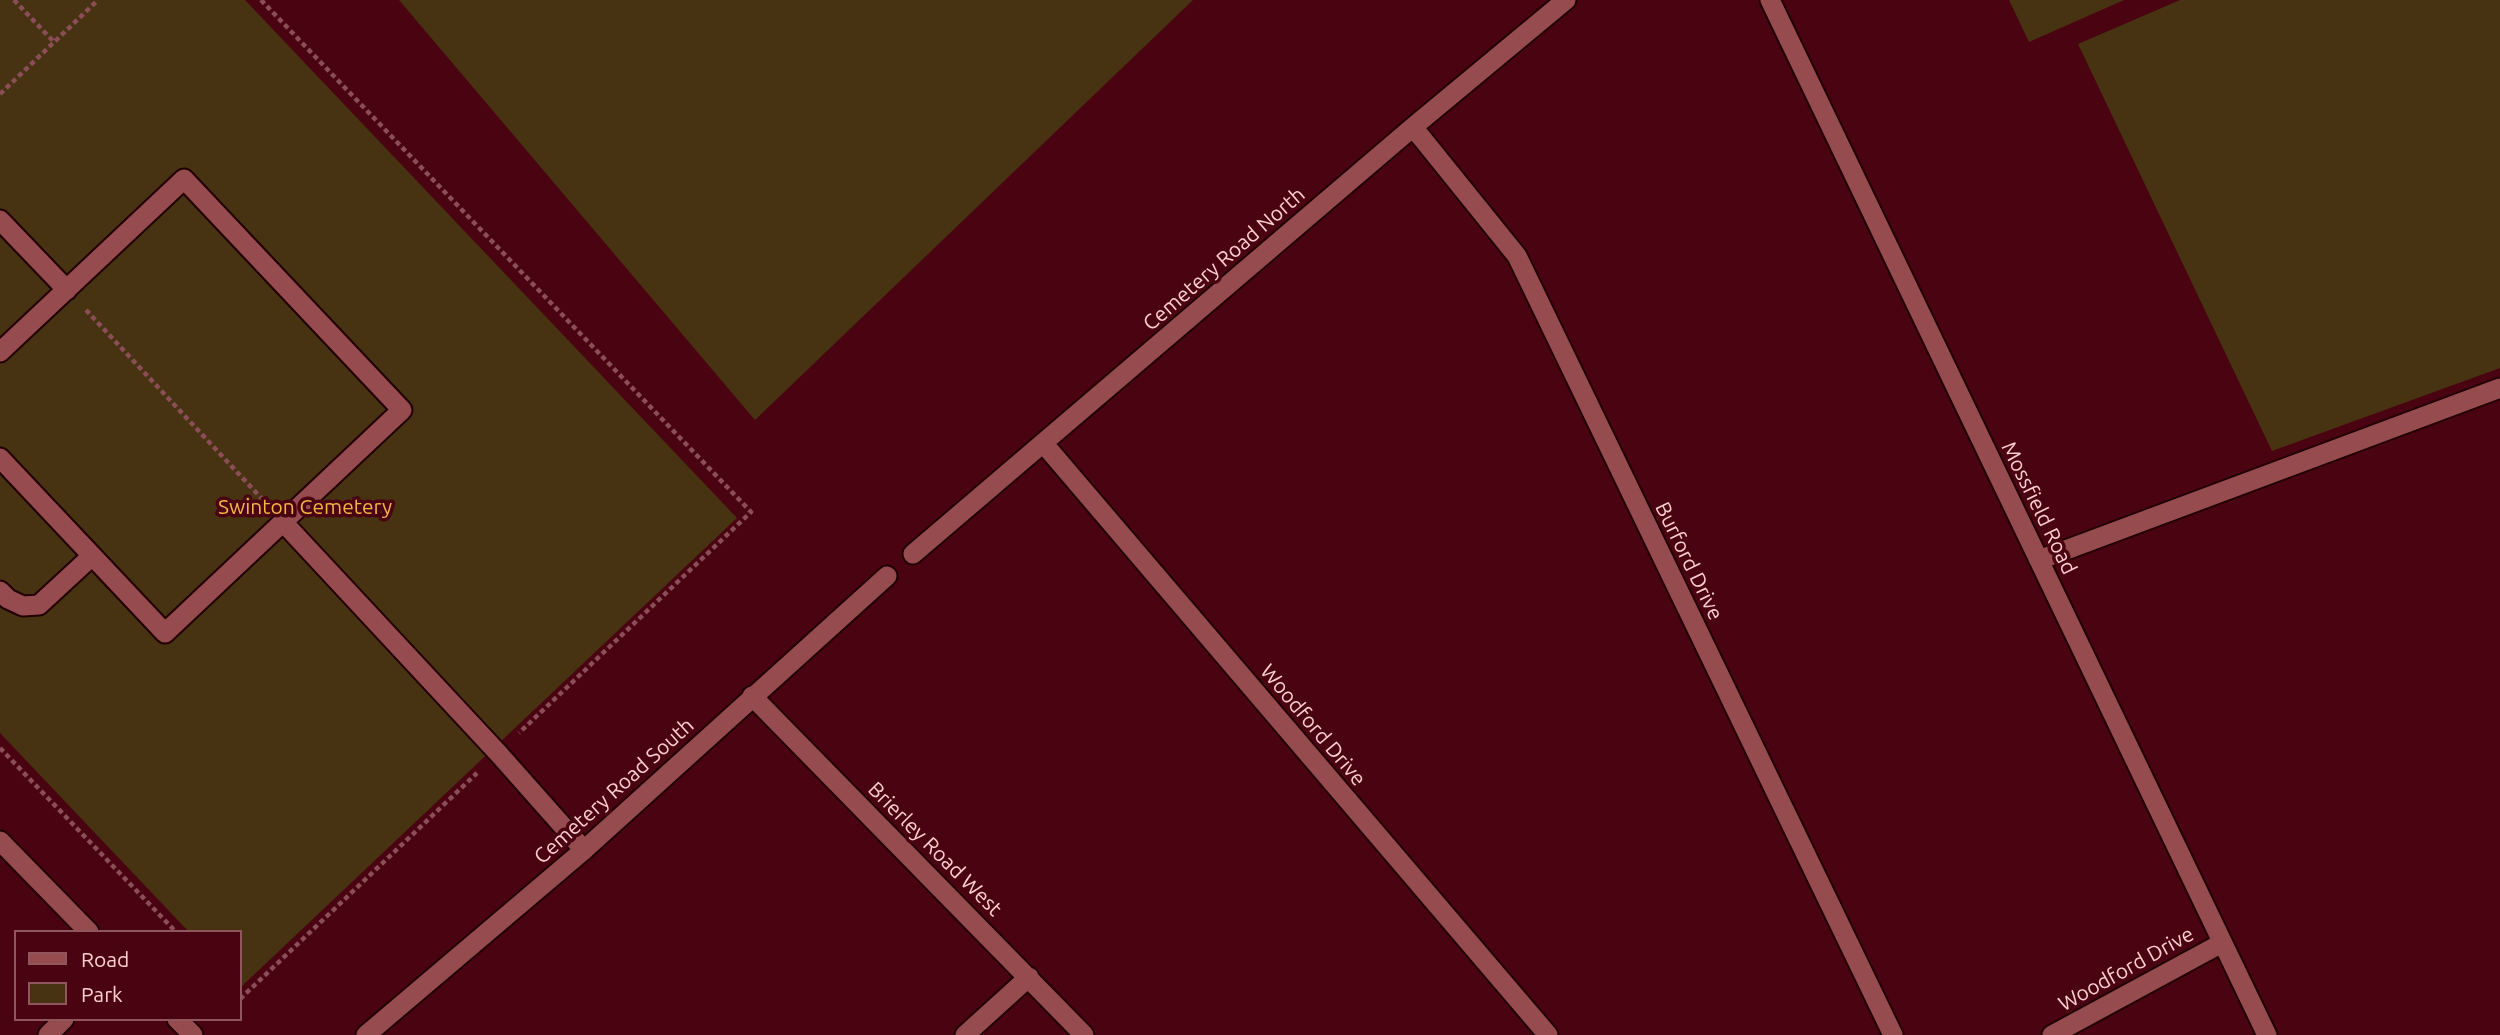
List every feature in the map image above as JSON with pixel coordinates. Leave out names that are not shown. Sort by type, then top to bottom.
[{"type":"street","name":"Cemetery Road North","points":[[913,554],[1413,127],[1566,0]]},
{"type":"street","name":"Mossfield Road","points":[[1770,0],[2267,1035]]},
{"type":"street","name":"Burford Drive","points":[[1413,127],[1517,256],[1893,1035]]},
{"type":"street","points":[[0,352],[184,179],[402,410],[165,633],[0,458]]},
{"type":"street","points":[[0,220],[66,290]]},
{"type":"street","points":[[2039,560],[2500,388]]},
{"type":"street","name":"Woodford Drive","points":[[1044,444],[1548,1035]]},
{"type":"street","points":[[0,488],[15,474]]},
{"type":"street","points":[[283,522],[498,753],[584,850]]},
{"type":"street","points":[[0,591],[8,599],[23,606],[39,605],[92,556]]},
{"type":"street","name":"Cemetery Road South","points":[[366,1035],[584,850],[887,576]]},
{"type":"street","name":"Brierley Road West","points":[[752,696],[1084,1035]]},
{"type":"street","points":[[0,841],[87,930]]},
{"type":"street","name":"Woodford Drive","points":[[2052,1035],[2222,943]]},
{"type":"street","points":[[965,1035],[1029,977]]},
{"type":"street","points":[[48,1035],[62,1021]]},
{"type":"street","points":[[179,1021],[193,1035]]},
{"type":"path","points":[[14,0],[54,43]]},
{"type":"path","points":[[0,94],[98,0]]},
{"type":"path","points":[[242,997],[751,512],[261,0]]},
{"type":"path","points":[[66,290],[283,522]]},
{"type":"path","points":[[0,748],[174,930]]},
{"type":"green space","name":"Swinton Cemetery","points":[[0,0],[245,0],[737,518],[242,986],[242,930],[187,930],[0,733]]},
{"type":"green space","points":[[399,0],[1193,0],[755,420]]},
{"type":"green space","points":[[2009,0],[2124,0],[2029,42]]},
{"type":"green space","points":[[2180,0],[2500,0],[2500,368],[2272,451],[2078,44]]}]
